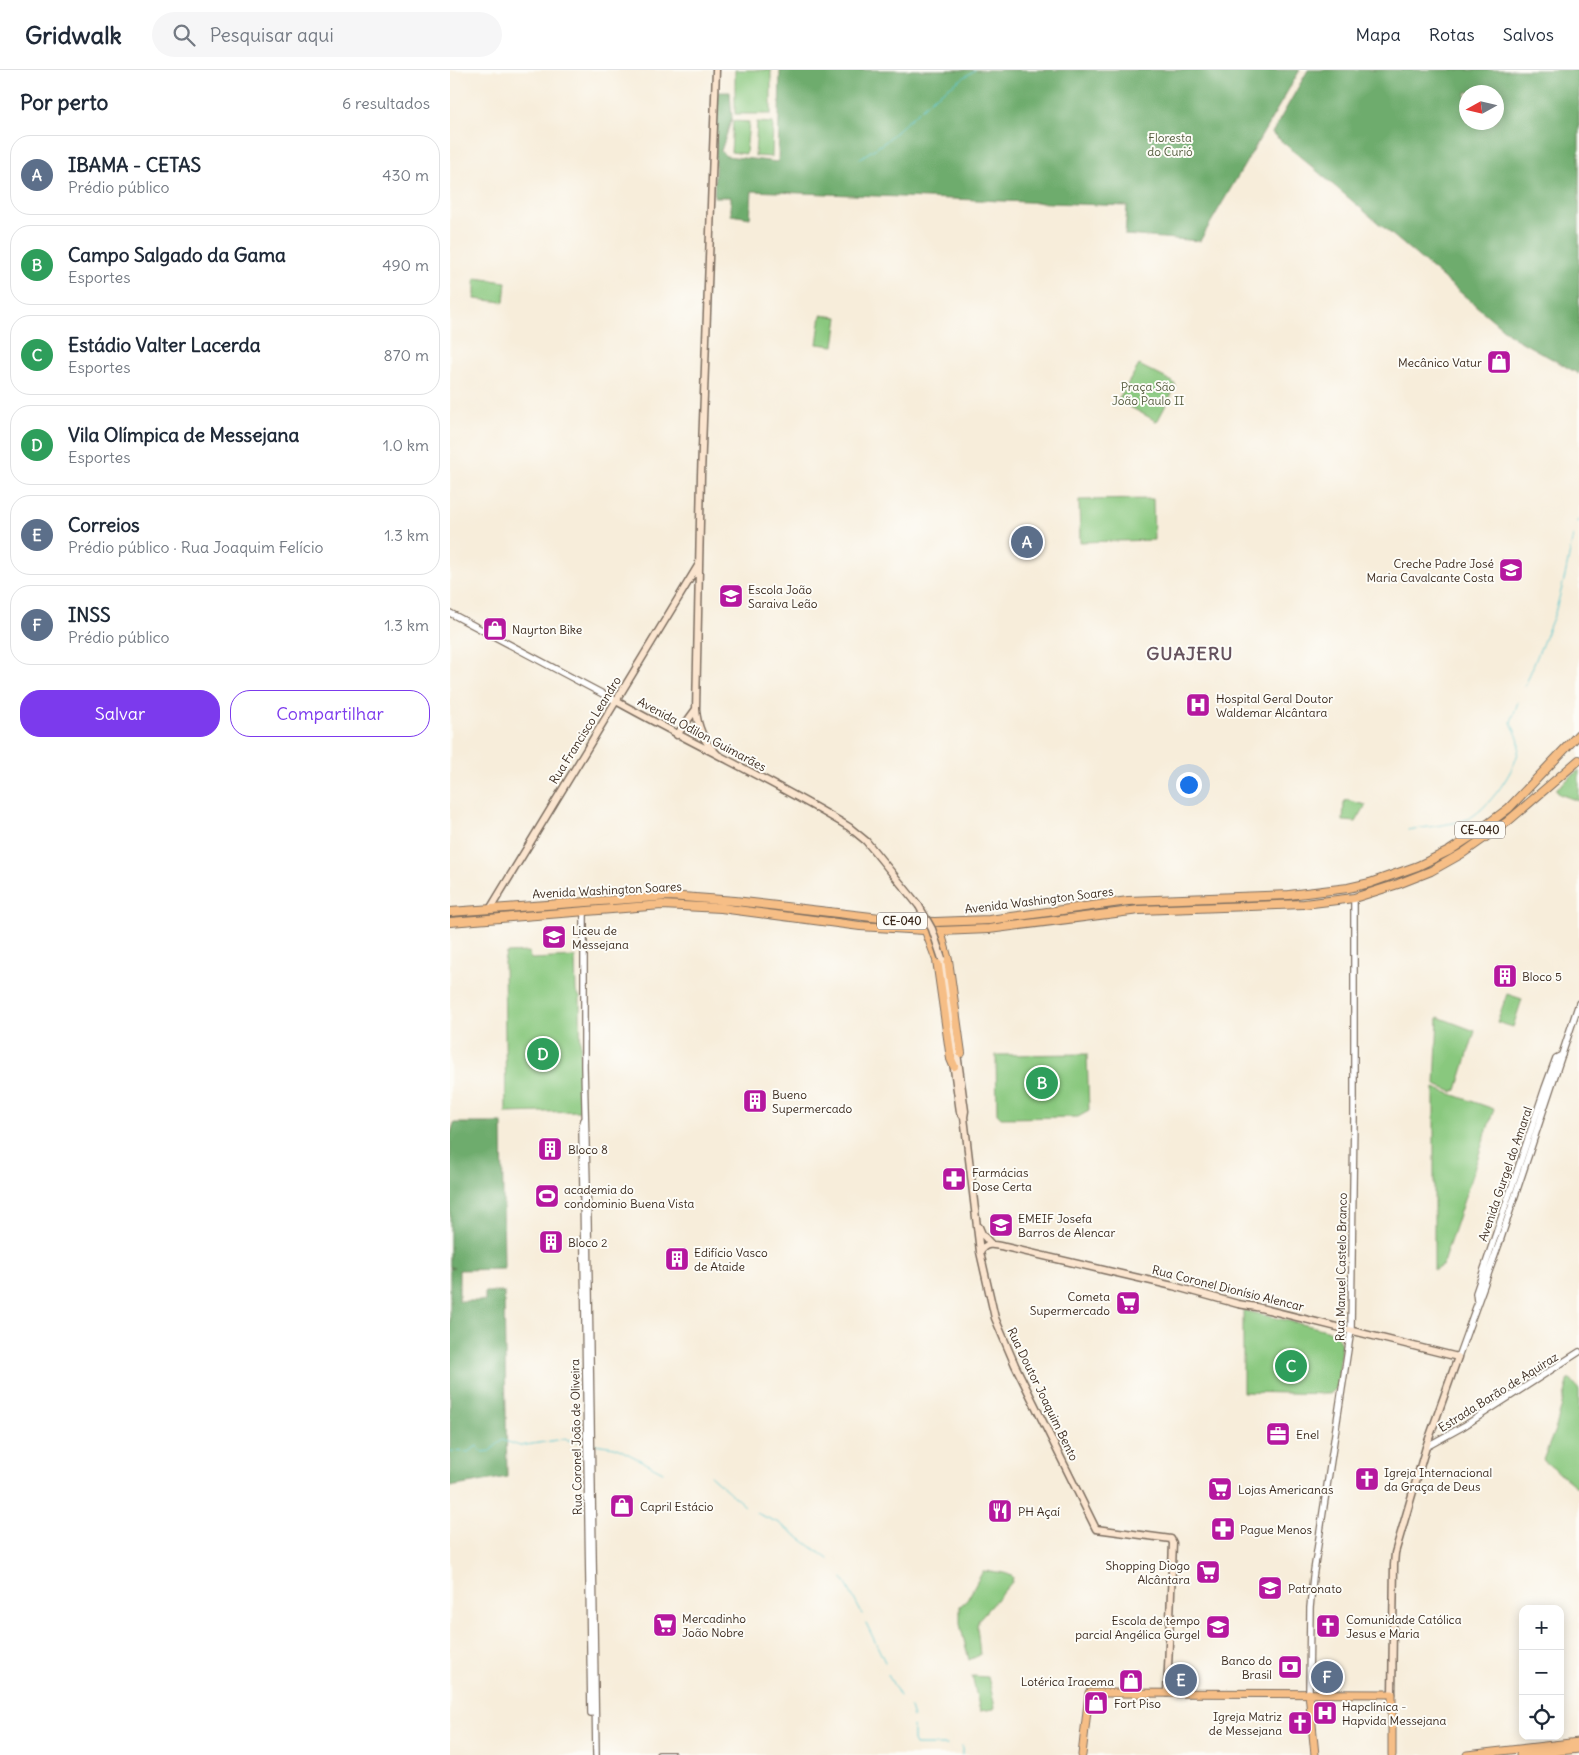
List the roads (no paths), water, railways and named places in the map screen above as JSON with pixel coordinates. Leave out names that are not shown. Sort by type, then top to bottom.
[{"type":"highway","name":"Avenida Washington Soares","points":[[450,912],[668,896],[735,900],[888,919],[935,922],[988,920],[1128,902],[1289,895],[1341,889],[1396,874],[1449,851],[1509,808],[1579,734]]},
{"type":"highway","name":"Avenida Washington Soares","points":[[450,922],[653,906],[702,907],[860,926],[940,931],[998,928],[1139,910],[1304,904],[1354,898],[1431,871],[1463,853],[1507,822],[1579,760]]},
{"type":"highway","points":[[926,931],[937,960],[951,1059],[954,1066]]},
{"type":"highway","points":[[940,931],[948,960],[958,1051]]},
{"type":"main road","points":[[716,70],[701,475],[696,709],[705,741],[716,754]]},
{"type":"main road","name":"Rua Francisco Leandro","points":[[490,909],[700,563]]},
{"type":"main road","points":[[689,581],[697,577],[699,586]]},
{"type":"main road","name":"Avenida Odilon Guimarães","points":[[616,702],[832,817],[866,841],[919,906]]},
{"type":"main road","points":[[677,735],[696,709]]},
{"type":"main road","name":"Rua Doutor Joaquim Bento","points":[[919,906],[932,929],[942,959],[958,1051],[980,1252],[998,1329],[1096,1529],[1171,1539],[1174,1543],[1167,1693]]},
{"type":"main road","name":"Rua Doutor Joaquim Bento","points":[[958,1051],[953,1056],[960,1112],[964,1116]]},
{"type":"main road","points":[[976,1221],[982,1234],[991,1244],[982,1247],[980,1252]]},
{"type":"main road","name":"Rua Coronel Dionísio Alencar","points":[[991,1244],[1173,1286],[1238,1304],[1458,1357]]},
{"type":"main road","name":"Avenida Gurgel do Amaral","points":[[1392,1694],[1395,1553],[1426,1447],[1458,1357]]},
{"type":"main road","points":[[1082,1755],[1089,1693],[1309,1693],[1392,1694],[1392,1755]]},
{"type":"main road","points":[[1309,1693],[1315,1755]]},
{"type":"main road","points":[[1467,1755],[1579,1742]]},
{"type":"main road","points":[[1520,1755],[1579,1749]]},
{"type":"street","name":"Avenida Odilon Guimarães","points":[[450,613],[616,702]]},
{"type":"street","name":"Rua Manuel Castelo Branco","points":[[1309,1693],[1310,1608],[1313,1577],[1351,1330],[1354,1116],[1354,898]]},
{"type":"street","name":"Rua Coronel João de Oliveira","points":[[584,911],[585,1118],[582,1127],[583,1263],[589,1678],[594,1755]]},
{"type":"street","name":"Avenida Gurgel do Amaral","points":[[1458,1357],[1477,1303],[1476,1293],[1545,1088],[1556,1058],[1562,1055],[1579,1003]]},
{"type":"street","name":"Estrada Barão de Aquiraz","points":[[1426,1447],[1480,1416],[1579,1352]]},
{"type":"street","points":[[659,1755],[673,1755]]},
{"type":"waterway","points":[[859,159],[885,142],[933,98],[975,70]]},
{"type":"waterway","points":[[1525,686],[1555,613],[1573,536]]},
{"type":"waterway","points":[[1408,830],[1465,820],[1473,816],[1492,799],[1508,776],[1518,753],[1519,741],[1511,722],[1518,702]]},
{"type":"waterway","points":[[450,1451],[468,1452],[477,1446],[482,1452],[490,1451],[502,1440],[520,1446],[563,1439],[581,1442]]},
{"type":"waterway","points":[[594,1444],[615,1447],[663,1472]]},
{"type":"waterway","points":[[710,1475],[745,1506]]},
{"type":"waterway","points":[[756,1513],[779,1523],[828,1559]]},
{"type":"waterway","points":[[843,1578],[862,1614]]},
{"type":"waterway","points":[[866,1623],[885,1662]]},
{"type":"waterway","points":[[888,1675],[900,1696]]},
{"type":"waterway","points":[[910,1708],[913,1717]]},
{"type":"waterway","points":[[913,1726],[913,1741],[915,1745],[947,1745]]},
{"type":"waterway","points":[[962,1746],[962,1755]]},
{"type":"place","name":"Mecânico Vatur","points":[[1499,362]]},
{"type":"place","name":"IBAMA - CETAS","points":[[1027,542]]},
{"type":"place","name":"Creche Padre José Maria Cavalcante Costa","points":[[1511,570]]},
{"type":"place","name":"Escola João Saraiva Leão","points":[[731,596]]},
{"type":"place","name":"Nayrton Bike","points":[[495,629]]},
{"type":"place","name":"Hospital Geral Doutor Waldemar Alcântara","points":[[1198,705]]},
{"type":"place","name":"Liceu de Messejana","points":[[554,937]]},
{"type":"place","name":"Bloco 5","points":[[1505,976]]},
{"type":"place","name":"Vila Olímpica de Messejana","points":[[543,1054]]},
{"type":"place","name":"Campo Salgado da Gama","points":[[1042,1083]]},
{"type":"place","name":"Bueno Supermercado","points":[[755,1101]]},
{"type":"place","name":"Bloco 8","points":[[550,1149]]},
{"type":"place","name":"Farmácias Dose Certa","points":[[954,1179]]},
{"type":"place","name":"academia do condominio Buena Vista","points":[[547,1196]]},
{"type":"place","name":"EMEIF Josefa Barros de Alencar","points":[[1001,1225]]},
{"type":"place","name":"Bloco 2","points":[[551,1242]]},
{"type":"place","name":"Edifício Vasco de Ataide","points":[[677,1259]]},
{"type":"place","name":"Cometa Supermercado","points":[[1128,1303]]},
{"type":"place","name":"Estádio Valter Lacerda","points":[[1291,1366]]},
{"type":"place","name":"Enel","points":[[1278,1434]]},
{"type":"place","name":"Igreja Internacional da Graça de Deus","points":[[1367,1479]]},
{"type":"place","name":"Lojas Americanas","points":[[1220,1489]]},
{"type":"place","name":"Capril Estácio","points":[[622,1506]]},
{"type":"place","name":"PH Açaí","points":[[1000,1511]]},
{"type":"place","name":"Pague Menos","points":[[1223,1529]]},
{"type":"place","name":"Shopping Diogo Alcântara","points":[[1208,1572]]},
{"type":"place","name":"Patronato","points":[[1270,1588]]},
{"type":"place","name":"Mercadinho João Nobre","points":[[665,1625]]},
{"type":"place","name":"Comunidade Católica Jesus e Maria","points":[[1328,1626]]},
{"type":"place","name":"Escola de tempo parcial Angélica Gurgel","points":[[1218,1627]]},
{"type":"place","name":"Banco do Brasil","points":[[1290,1667]]},
{"type":"place","name":"INSS","points":[[1327,1677]]},
{"type":"place","name":"Correios","points":[[1181,1680]]},
{"type":"place","name":"Lotérica Iracema","points":[[1131,1681]]},
{"type":"place","name":"Fort Piso","points":[[1096,1703]]},
{"type":"place","name":"Hapclínica - Hapvida Messejana","points":[[1325,1713]]},
{"type":"place","name":"Igreja Matriz de Messejana","points":[[1300,1723]]},
{"type":"district","name":"GUAJERU","points":[[1190,653]]},
{"type":"park label","name":"Floresta do Curió","points":[[1170,144]]},
{"type":"park label","name":"Praça São João Paulo II","points":[[1148,393]]}]
